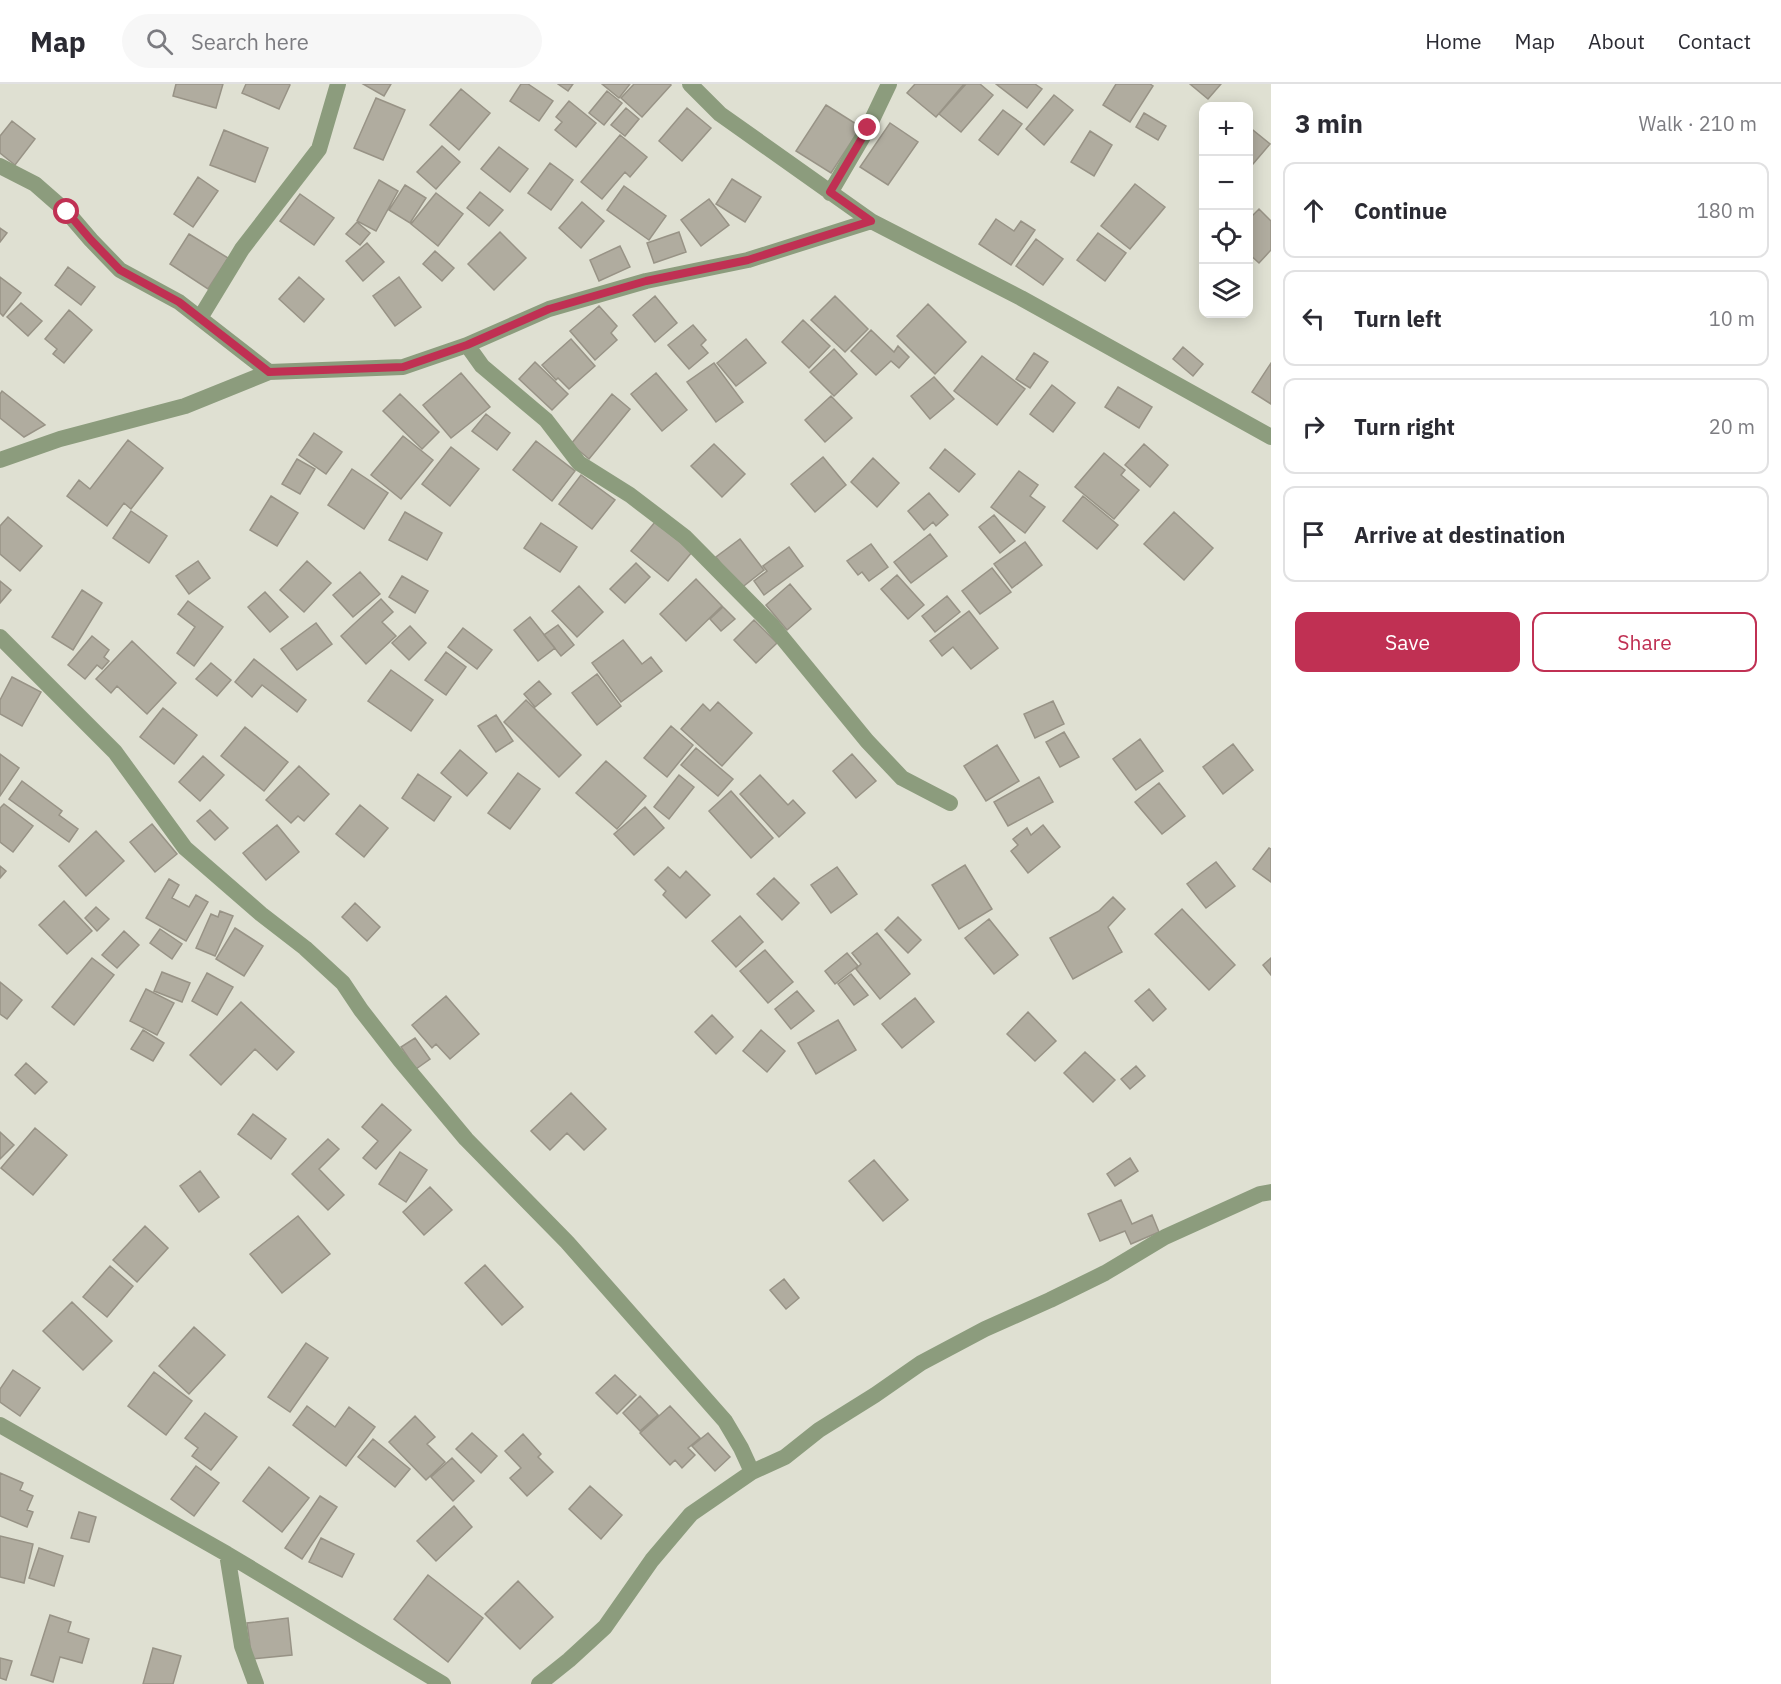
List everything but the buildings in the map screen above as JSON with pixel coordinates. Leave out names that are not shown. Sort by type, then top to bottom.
[{"type":"street","points":[[200,318],[242,249],[319,149],[338,84]]},
{"type":"street","points":[[690,84],[720,114],[871,221],[1021,298],[1271,437]]},
{"type":"street","points":[[830,192],[868,128],[889,84]]},
{"type":"street","points":[[0,166],[35,184],[67,212],[120,270],[179,302],[269,372]]},
{"type":"street","points":[[0,460],[60,439],[185,406],[269,372],[403,367],[467,345],[549,309],[646,281],[748,260],[871,221]]},
{"type":"street","points":[[467,345],[482,366],[546,420],[579,463],[630,495],[685,537],[771,624],[867,741],[902,778],[950,803]]},
{"type":"street","points":[[0,637],[115,752],[185,848],[261,914],[305,948],[343,983],[400,1060],[466,1139],[567,1242],[726,1420],[752,1472]]},
{"type":"street","points":[[539,1684],[605,1627],[652,1560],[691,1514],[752,1472],[784,1458],[819,1430],[921,1363],[985,1329],[1105,1273],[1165,1237],[1260,1194],[1271,1192]]},
{"type":"street","points":[[0,1425],[226,1554],[443,1684]]},
{"type":"street","points":[[226,1554],[242,1646],[256,1684]]},
{"type":"route","points":[[67,212],[120,270],[179,302],[269,372],[403,367],[467,345],[549,309],[646,281],[748,260],[871,221],[830,192],[868,128]]}]
